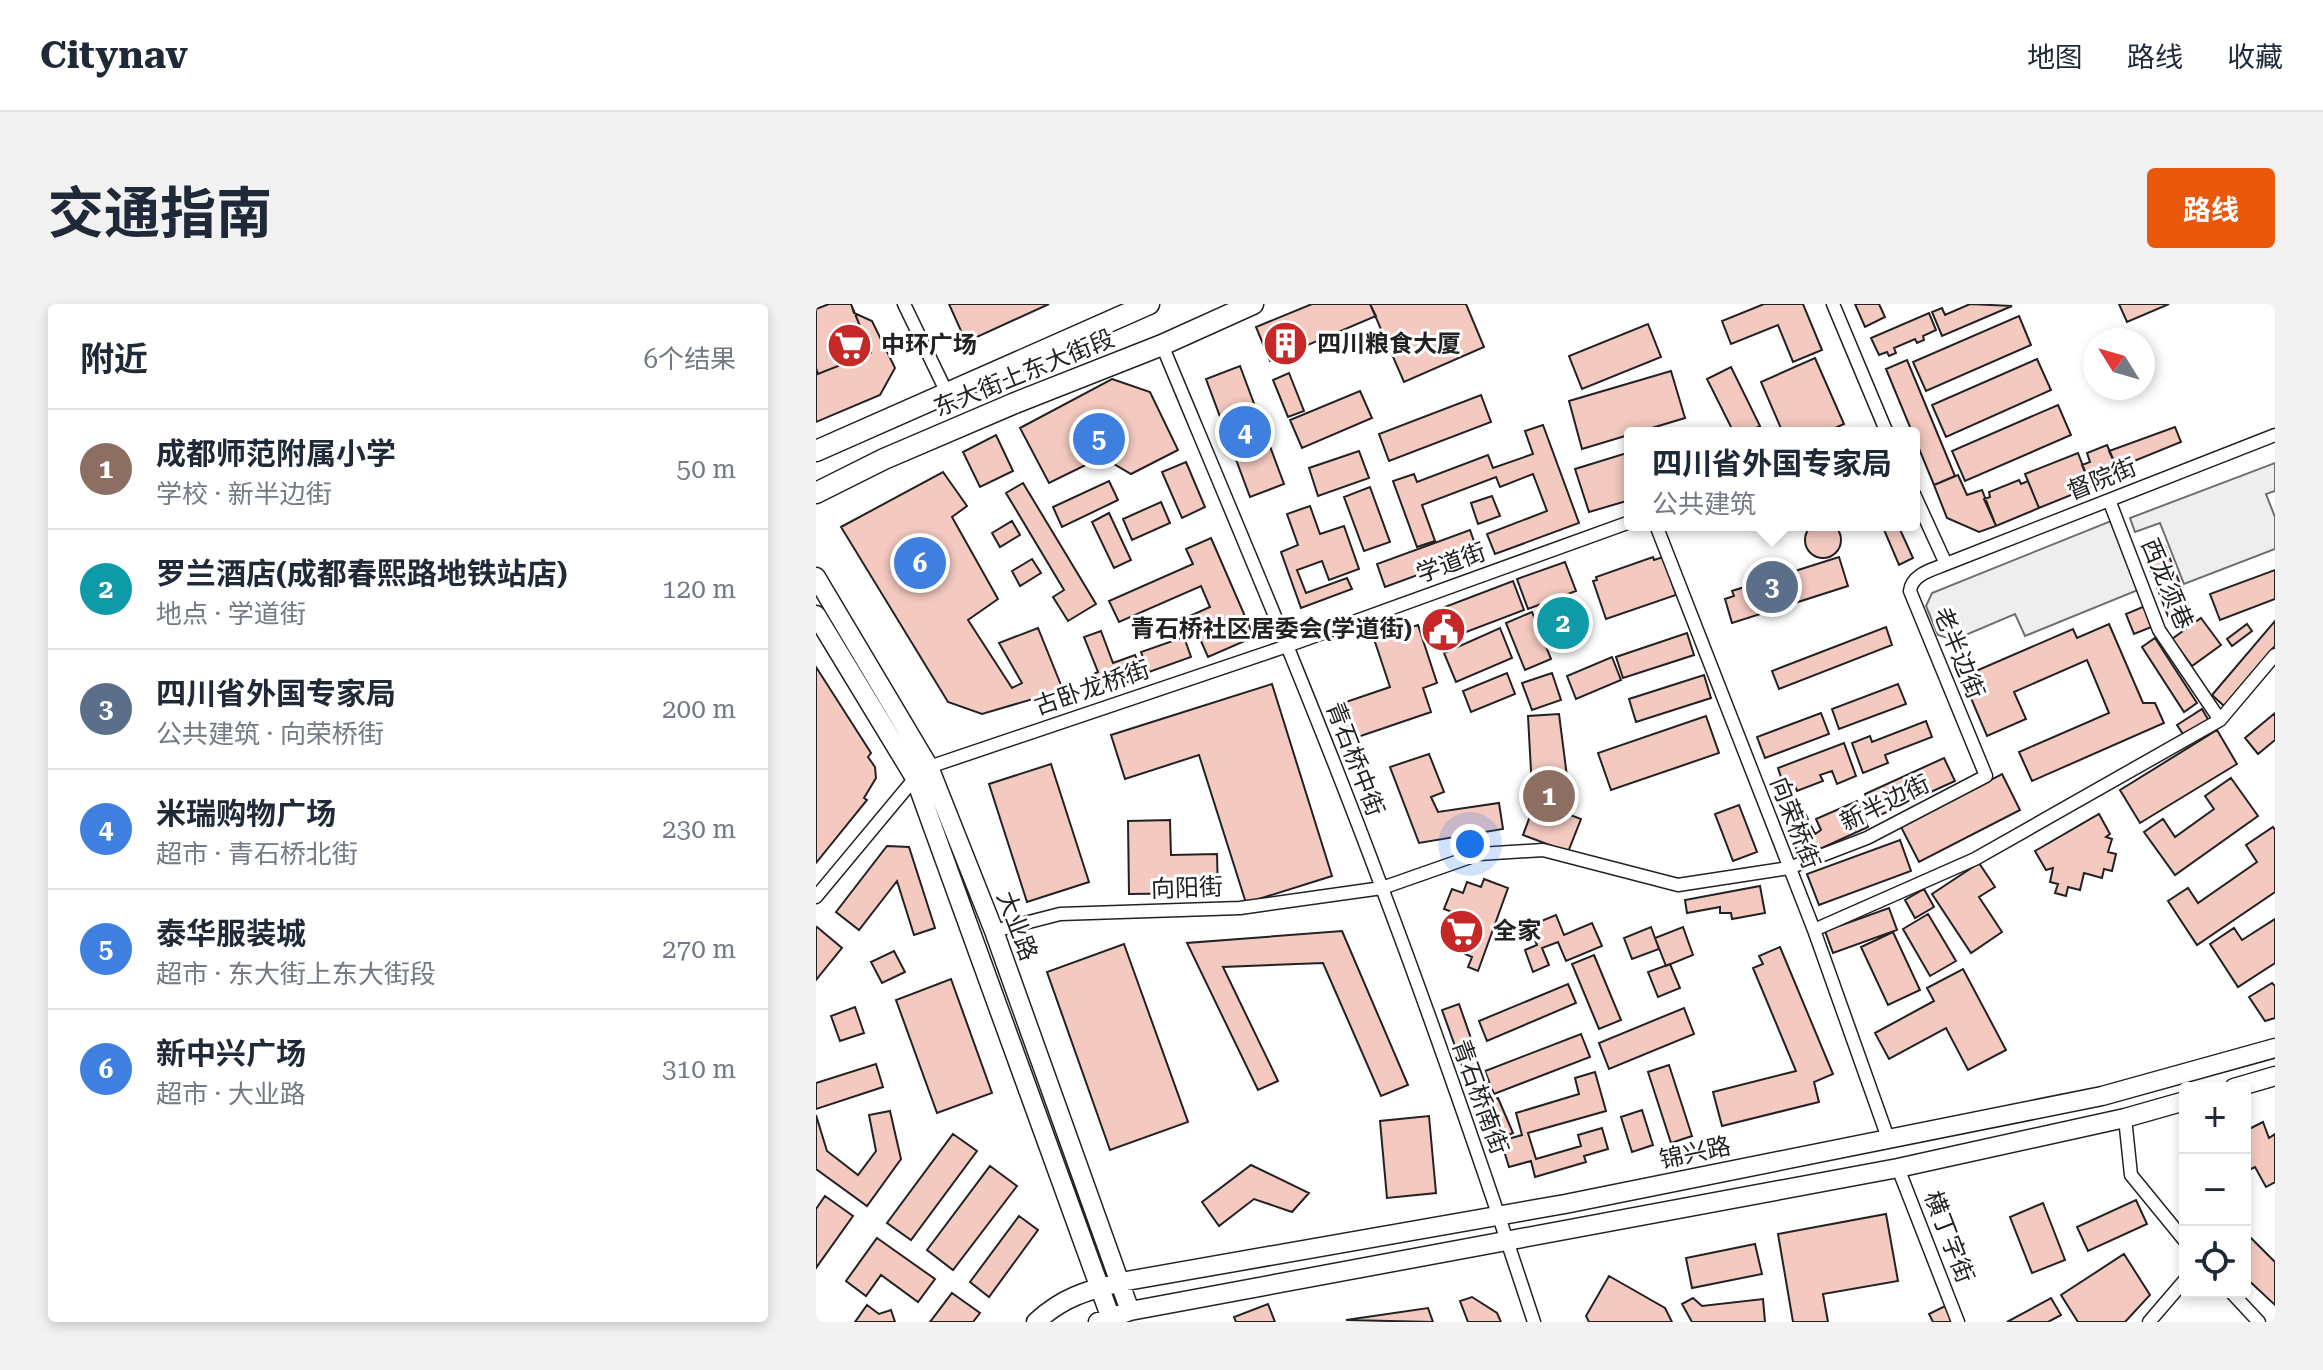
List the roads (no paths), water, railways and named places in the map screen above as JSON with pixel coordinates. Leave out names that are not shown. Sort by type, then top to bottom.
[{"type":"main road","name":"东大街上东大街段","points":[[816,493],[884,459],[1162,345],[1253,304]]},
{"type":"main road","name":"东大街上东大街段","points":[[816,451],[1146,305]]},
{"type":"main road","points":[[870,427],[863,440],[868,452],[884,459]]},
{"type":"main road","name":"大业路","points":[[816,577],[922,772],[994,931],[1121,1282],[1116,1319]]},
{"type":"main road","name":"大业路","points":[[817,620],[922,772],[1101,1287],[1116,1319]]},
{"type":"main road","name":"锦兴路","points":[[1036,1322],[1066,1299],[1087,1289],[1499,1215],[2135,1088],[2275,1048]]},
{"type":"main road","points":[[2251,1085],[2273,1082]]},
{"type":"main road","points":[[1116,1319],[1507,1241],[1898,1168],[2125,1118],[2179,1103]]},
{"type":"street","points":[[904,304],[947,393]]},
{"type":"street","points":[[1833,304],[1881,427]]},
{"type":"street","name":"青石桥中街","points":[[1162,345],[1287,646],[1382,888]]},
{"type":"street","name":"督院街","points":[[1946,564],[2275,435]]},
{"type":"street","name":"西龙须巷","points":[[2109,500],[2159,630],[2220,720]]},
{"type":"street","points":[[1920,507],[1946,564]]},
{"type":"street","name":"学道街","points":[[1287,646],[1624,524]]},
{"type":"street","name":"向荣桥街","points":[[1658,531],[1814,930],[1888,1138]]},
{"type":"street","name":"老半边街","points":[[1946,564],[1921,575],[1911,585],[1910,591],[1986,776]]},
{"type":"street","name":"古卧龙桥街","points":[[922,772],[1287,646]]},
{"type":"street","points":[[1814,930],[1975,859],[2220,720],[2275,655]]},
{"type":"street","points":[[816,897],[922,772]]},
{"type":"street","name":"新半边街","points":[[1382,888],[1479,854],[1543,850],[1678,885],[1789,868],[1867,838],[1986,776]]},
{"type":"street","name":"向阳街","points":[[994,931],[1060,914],[1240,908],[1382,888]]},
{"type":"street","name":"青石桥南街","points":[[1382,888],[1534,1322]]},
{"type":"street","points":[[2125,1118],[2131,1175],[2179,1234]]},
{"type":"street","name":"横丁字街","points":[[1898,1168],[1958,1322]]},
{"type":"street","points":[[2149,1322],[2179,1287]]},
{"type":"street","points":[[2237,1298],[2259,1322]]},
{"type":"place","name":"四川粮食大厦","points":[[1286,344]]},
{"type":"place","name":"中环广场","points":[[850,345]]},
{"type":"place","name":"米瑞购物广场","points":[[1245,432]]},
{"type":"place","name":"泰华服装城","points":[[1099,439]]},
{"type":"place","name":"新中兴广场","points":[[920,563]]},
{"type":"place","name":"四川省外国专家局","points":[[1772,587]]},
{"type":"place","name":"罗兰酒店(成都春熙路地铁站店)","points":[[1563,623]]},
{"type":"place","name":"青石桥社区居委会(学道街)","points":[[1443,629]]},
{"type":"place","name":"成都师范附属小学","points":[[1549,796]]},
{"type":"place","name":"全家","points":[[1462,931]]}]
